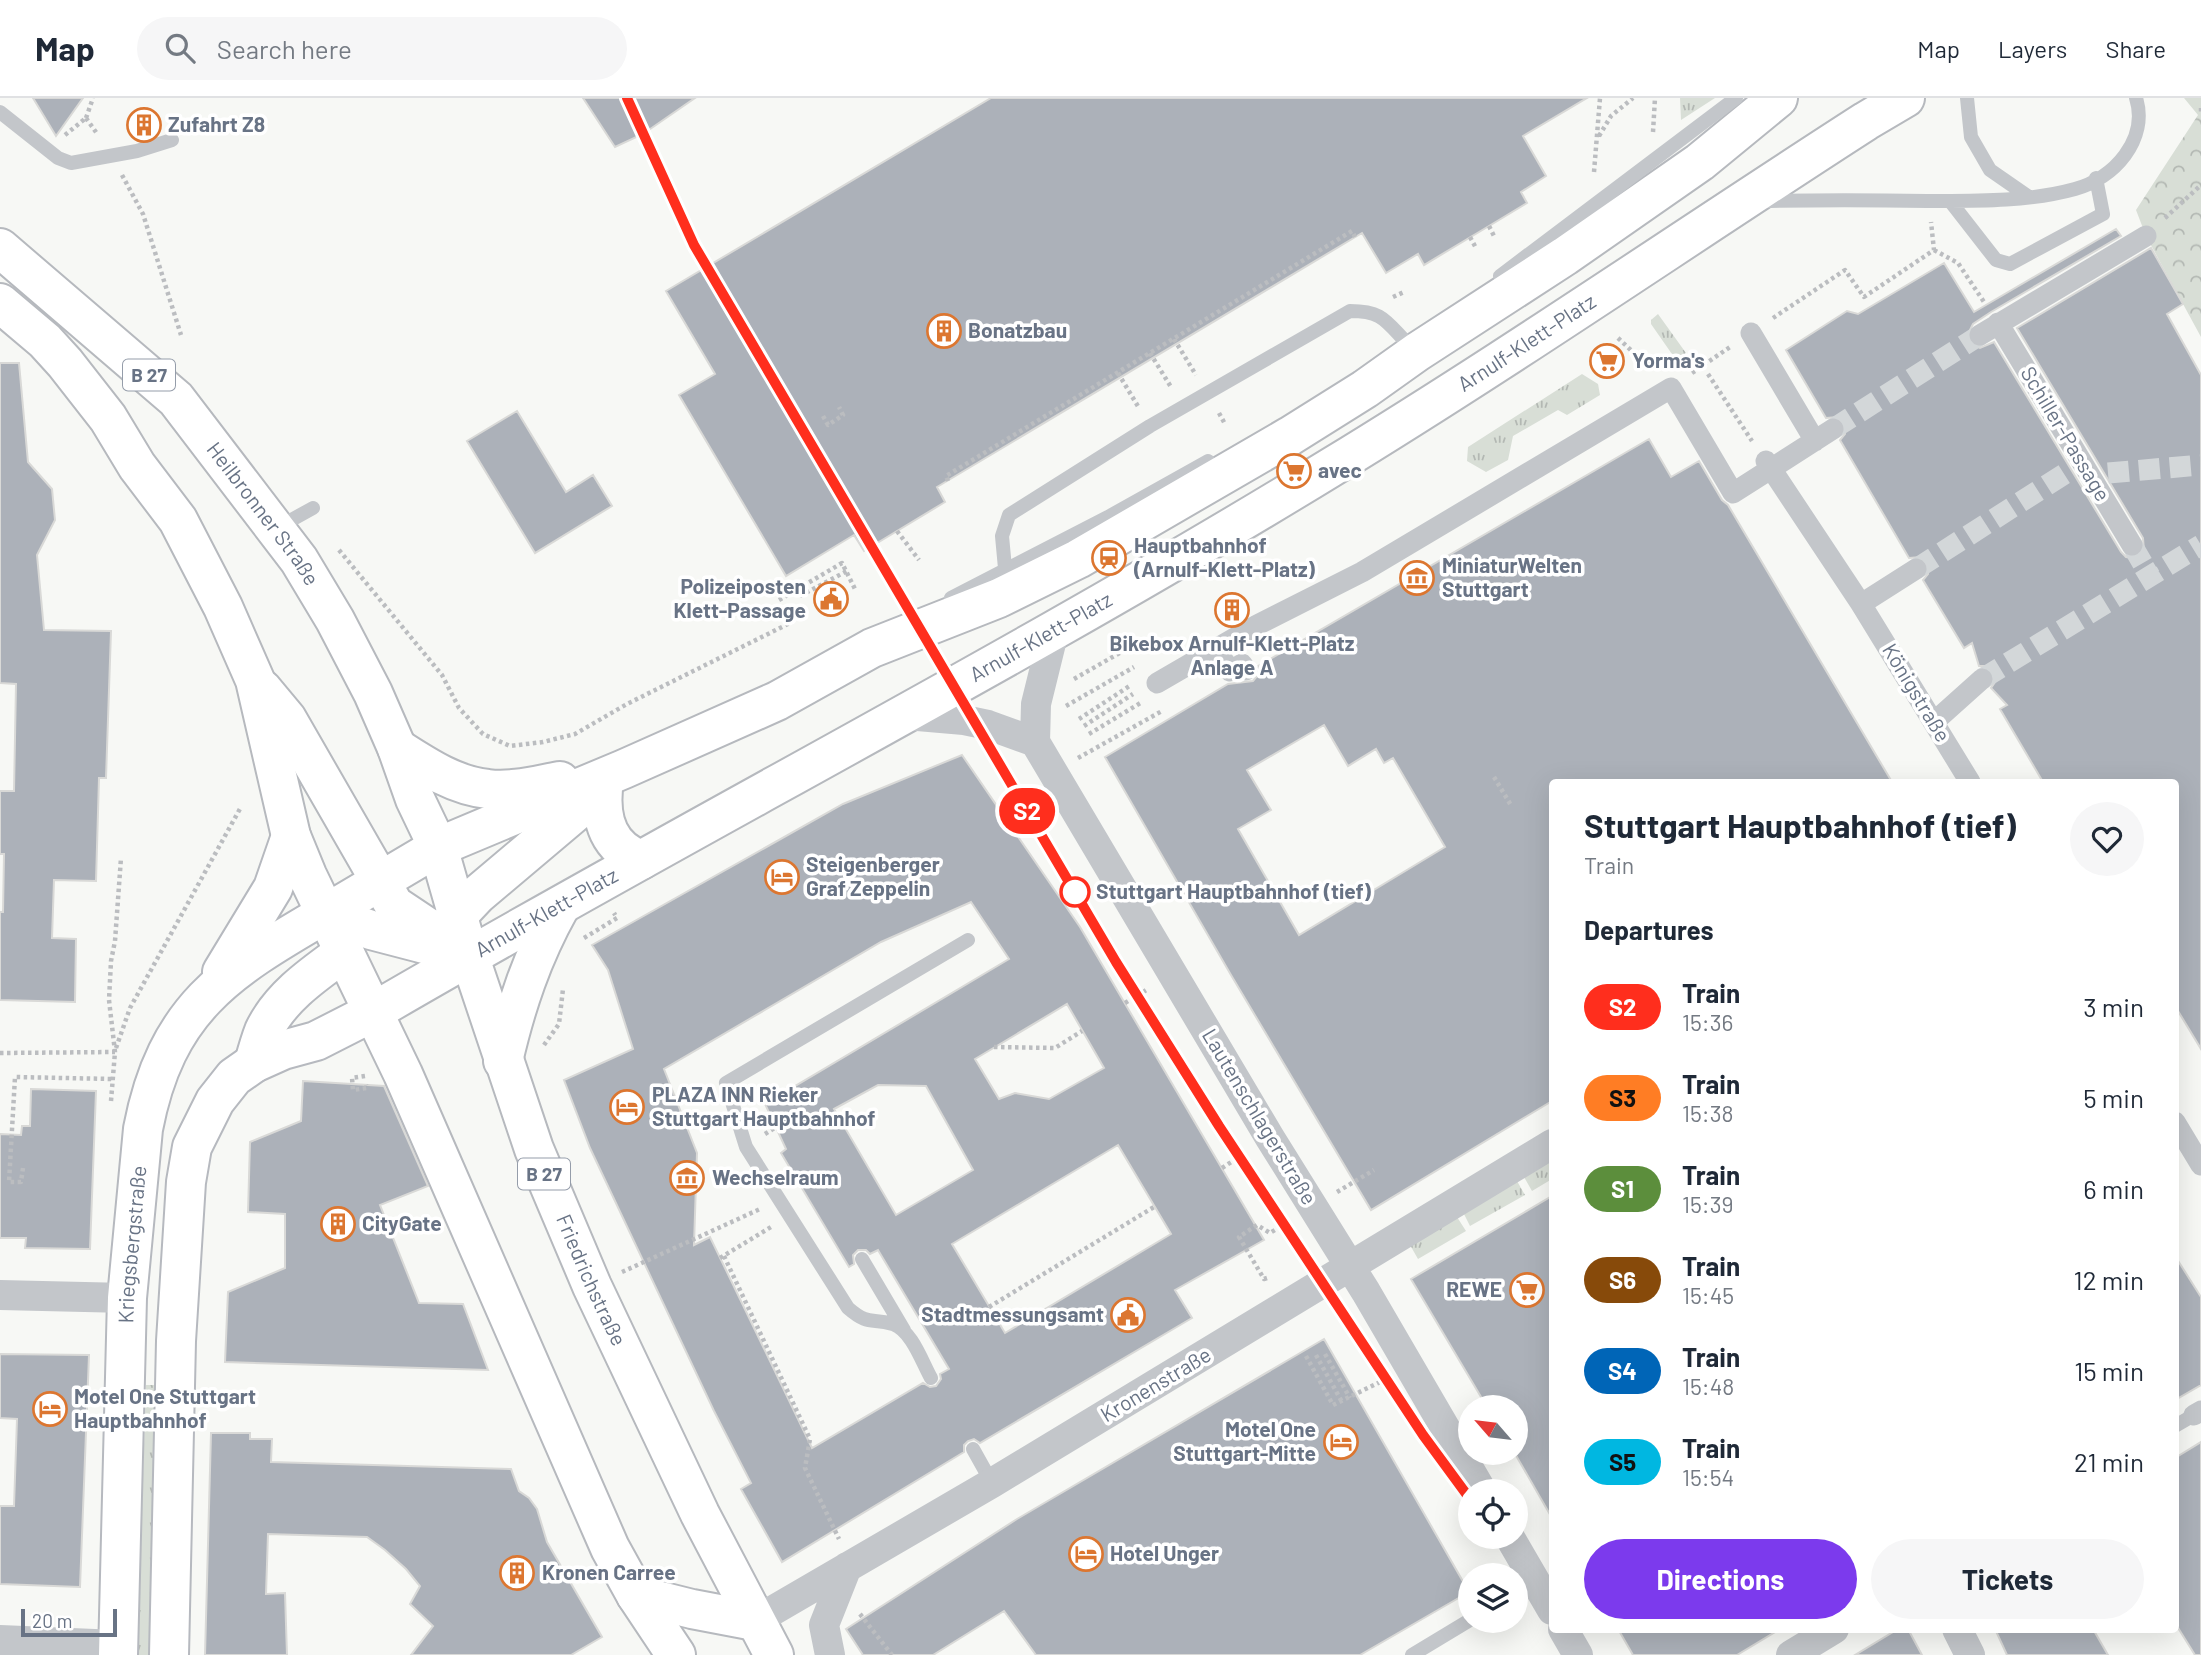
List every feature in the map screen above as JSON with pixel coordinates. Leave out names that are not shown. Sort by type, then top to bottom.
[{"type":"main road","points":[[254,1063],[265,1029],[284,1003],[372,917],[436,845],[610,777],[777,701],[872,648],[1006,582],[1078,559],[1278,443],[1365,389],[1700,162],[1778,98]]},
{"type":"main road","name":"Arnulf-Klett-Platz","points":[[373,1012],[449,937],[560,907],[1054,631],[1330,468],[1899,101]]},
{"type":"main road","name":"Heilbronner Straße","points":[[0,248],[176,399],[299,560],[335,620],[373,693],[436,845]]},
{"type":"main road","name":"B 27","points":[[0,303],[45,341],[65,363],[108,418],[136,466],[178,520],[223,607],[255,680],[291,836],[324,914]]},
{"type":"main road","points":[[255,680],[287,719],[372,917],[373,1012],[403,1074],[610,1548],[636,1595],[676,1655]]},
{"type":"main road","points":[[397,748],[452,779],[490,790],[610,777]]},
{"type":"main road","points":[[610,777],[602,809],[609,835],[620,848],[641,860]]},
{"type":"main road","points":[[324,914],[372,917],[449,937],[610,777]]},
{"type":"main road","points":[[213,989],[273,888],[291,836]]},
{"type":"main road","name":"Friedrichstraße","points":[[436,845],[449,937],[503,1060],[534,1149],[592,1286],[700,1514],[774,1655]]},
{"type":"main road","points":[[503,1060],[528,971],[560,907]]},
{"type":"main road","name":"Kriegsbergstraße","points":[[118,1650],[127,1298],[148,1102],[169,1047],[190,1015],[213,989],[265,950],[324,914]]},
{"type":"main road","points":[[169,1655],[173,1426],[186,1182],[192,1147],[215,1101],[234,1077],[254,1063],[283,1050],[316,1041],[373,1012]]},
{"type":"main road","points":[[636,1595],[755,1621]]},
{"type":"street","points":[[1989,329],[2146,236]]},
{"type":"street","name":"Schiller-Passage","points":[[1989,329],[2087,470],[2132,545]]},
{"type":"street","points":[[1155,682],[1216,649],[1252,616],[1362,572],[1671,388],[1733,493],[1769,465],[1806,443],[1751,333]]},
{"type":"street","name":"Königstraße","points":[[1769,465],[1861,604],[1968,779]]},
{"type":"street","points":[[1861,604],[1916,569]]},
{"type":"street","points":[[906,715],[988,725],[1035,742],[1036,704],[1054,631]]},
{"type":"street","points":[[1216,649],[1230,671],[1242,664],[1246,670]]},
{"type":"street","points":[[1934,722],[1982,679]]},
{"type":"street","name":"Lautenschlagerstraße","points":[[1035,742],[1475,1479]]},
{"type":"street","points":[[2179,1129],[2201,1165]]},
{"type":"street","name":"Kronenstraße","points":[[755,1621],[992,1483],[1549,1145]]},
{"type":"street","points":[[0,1295],[127,1298]]},
{"type":"street","points":[[830,1655],[824,1625],[849,1566]]},
{"type":"street","points":[[1528,1590],[1549,1607]]},
{"type":"street","points":[[1565,1633],[1578,1655]]},
{"type":"street","points":[[1791,1655],[1827,1633]]},
{"type":"street","points":[[1959,1633],[1970,1655]]},
{"type":"street","points":[[0,1640],[118,1650]]},
{"type":"lane","points":[[1492,282],[1736,98]]},
{"type":"lane","points":[[1967,98],[1971,137],[1990,170],[2029,197]]},
{"type":"lane","points":[[1743,201],[1950,201],[2029,197],[2077,189],[2127,155],[2138,128],[2136,98]]},
{"type":"lane","points":[[0,112],[58,158],[71,163],[137,151],[172,140]]},
{"type":"lane","points":[[1950,201],[1996,260],[2010,264],[2103,214],[2096,178]]},
{"type":"lane","points":[[1006,582],[1002,536],[1009,515],[1150,426],[1350,311],[1371,311],[1383,318],[1406,341]]},
{"type":"lane","points":[[0,322],[45,341]]},
{"type":"lane","points":[[610,777],[937,605],[1006,582],[1108,517],[1216,457]]},
{"type":"lane","points":[[275,529],[313,508]]},
{"type":"lane","points":[[907,1335],[897,1326],[866,1321],[848,1308],[746,1147],[726,1083],[968,940]]},
{"type":"lane","points":[[862,1259],[931,1378]]},
{"type":"lane","points":[[2179,1424],[2197,1413]]},
{"type":"lane","points":[[973,1449],[992,1483]]},
{"type":"lane","points":[[1412,1655],[1458,1627]]},
{"type":"path","points":[[63,137],[86,118],[93,98]]},
{"type":"path","points":[[1594,172],[1600,98]]},
{"type":"path","points":[[1597,139],[1611,116],[1633,98]]},
{"type":"path","points":[[1652,140],[1655,98]]},
{"type":"path","points":[[86,118],[111,154],[144,214],[181,335]]},
{"type":"path","points":[[2146,236],[2201,185]]},
{"type":"path","points":[[1929,201],[1934,250]]},
{"type":"path","points":[[1489,226],[1494,236]]},
{"type":"path","points":[[948,481],[946,476],[1352,231],[1354,237]]},
{"type":"path","points":[[1470,237],[1476,248]]},
{"type":"path","points":[[1934,250],[1958,263],[1989,329]]},
{"type":"path","points":[[1618,338],[1671,388],[1845,270],[1864,297],[1934,250]]},
{"type":"path","points":[[1150,353],[1172,388]]},
{"type":"path","points":[[1708,374],[1769,465]]},
{"type":"path","points":[[823,416],[828,425],[844,415],[839,407]]},
{"type":"path","points":[[897,531],[919,560]]},
{"type":"path","points":[[339,550],[442,676],[459,708],[483,734],[510,746],[575,734],[627,704],[792,622]]},
{"type":"path","points":[[779,600],[842,563],[856,591]]},
{"type":"path","points":[[800,596],[847,571]]},
{"type":"path","points":[[1071,681],[1137,643]]},
{"type":"path","points":[[1053,772],[1170,706],[1144,662],[1068,706]]},
{"type":"path","points":[[1079,719],[1155,682]]},
{"type":"path","points":[[1084,726],[1155,682]]},
{"type":"path","points":[[1089,734],[1155,682]]},
{"type":"path","points":[[997,766],[1032,825],[1038,827],[1039,821],[1003,762]]},
{"type":"path","points":[[1494,777],[1512,807]]},
{"type":"path","points":[[115,1052],[130,1008],[240,807]]},
{"type":"path","points":[[111,1106],[115,1052],[110,1000],[111,961],[121,858]]},
{"type":"path","points":[[575,943],[617,918]]},
{"type":"path","points":[[1125,1003],[1134,998]]},
{"type":"path","points":[[994,1047],[1055,1048],[1082,1031]]},
{"type":"path","points":[[0,1054],[115,1052]]},
{"type":"path","points":[[23,1168],[21,1182],[9,1182],[15,1077],[113,1079]]},
{"type":"path","points":[[1222,1168],[1234,1160]]},
{"type":"path","points":[[1354,1182],[1374,1170]]},
{"type":"path","points":[[989,1307],[1154,1207]]},
{"type":"path","points":[[592,1286],[756,1211]]},
{"type":"path","points":[[775,1224],[722,1257],[810,1439],[805,1468],[849,1566]]},
{"type":"path","points":[[1256,1226],[1239,1237],[1264,1279],[1270,1276]]},
{"type":"path","points":[[1325,1354],[1350,1398]]},
{"type":"path","points":[[1316,1355],[1342,1402]]},
{"type":"path","points":[[1306,1356],[1333,1405],[1410,1367]]},
{"type":"path","points":[[868,1623],[892,1655]]},
{"type":"green space","points":[[1680,98],[1715,98],[1681,120]]},
{"type":"green space","points":[[2184,98],[2201,98],[2201,337],[2146,236],[2136,210],[2198,115]]},
{"type":"green space","points":[[1658,314],[1686,353],[1678,359],[1651,324],[1651,320]]},
{"type":"green space","points":[[1582,374],[1598,384],[1600,395],[1567,415],[1558,410],[1513,436],[1508,460],[1486,472],[1467,461],[1468,447]]},
{"type":"green space","points":[[1549,1162],[1549,1181],[1532,1191],[1524,1177]]},
{"type":"green space","points":[[1517,1181],[1525,1195],[1470,1226],[1463,1212]]},
{"type":"green space","points":[[1457,1217],[1466,1231],[1418,1259],[1410,1245]]},
{"type":"green space","points":[[146,1385],[156,1385],[149,1655],[137,1655]]},
{"type":"building","points":[[33,98],[83,98],[56,136]]},
{"type":"building","points":[[583,98],[695,98],[643,134],[615,147]]},
{"type":"building","name":"Bonatzbau","points":[[991,98],[1587,98],[1523,136],[1546,176],[1521,192],[1527,203],[1424,265],[1418,254],[1386,273],[1362,233],[937,487],[945,502],[864,551],[854,535],[786,576],[679,395],[715,374],[666,291]]},
{"type":"building","points":[[2116,229],[2121,236],[1991,312],[1973,324],[1967,336],[1969,342],[1980,348],[1994,342],[2121,552],[2126,557],[2133,558],[2144,551],[2143,538],[2017,328],[2151,248],[2183,304],[2167,314],[2201,375],[2201,1049],[2179,1013],[2179,779],[2041,779],[2000,709],[2007,705],[1991,688],[1995,682],[1992,671],[1985,666],[1979,666],[1972,643],[1964,648],[1923,580],[1928,574],[1927,563],[1921,557],[1909,558],[1840,440],[1845,434],[1844,423],[1838,417],[1826,418],[1786,350],[1847,311],[1858,314],[1944,263],[1974,312]]},
{"type":"building","points":[[0,363],[19,363],[28,462],[52,489],[55,520],[37,555],[44,630],[111,631],[106,778],[99,778],[96,881],[54,880],[52,938],[76,939],[75,1002],[0,1000],[0,912],[3,912],[4,854],[0,854],[0,791],[14,791],[16,684],[0,683]]},
{"type":"building","points":[[517,411],[566,492],[593,475],[612,506],[535,553],[467,441]]},
{"type":"building","points":[[1649,439],[1671,477],[1699,461],[1722,500],[1728,505],[1890,779],[1549,779],[1549,1103],[1371,1210],[1105,757],[1228,684],[1253,681],[1258,675],[1258,666]],"holes":[[[1324,725],[1348,766],[1376,749],[1384,763],[1393,758],[1445,847],[1299,935],[1238,829],[1271,810],[1247,770]]]},
{"type":"building","points":[[962,755],[1080,927],[1264,1240],[1175,1290],[1192,1318],[980,1443],[974,1439],[968,1441],[964,1445],[964,1452],[782,1562],[741,1489],[751,1483],[714,1411],[590,1148],[564,1080],[633,1049],[608,970],[592,945],[843,804]],"holes":[[[971,902],[1009,959],[765,1104],[786,1149],[781,1153],[849,1267],[854,1264],[853,1255],[858,1250],[866,1250],[870,1254],[878,1250],[949,1369],[940,1374],[941,1379],[936,1386],[930,1387],[923,1383],[812,1448],[710,1237],[694,1245],[697,1153],[664,1069],[881,942]],[[1067,1004],[1104,1068],[1049,1099],[1015,1093],[999,1099],[975,1059]],[[878,1085],[926,1086],[973,1170],[896,1215],[834,1109]],[[1118,1145],[1171,1234],[1005,1333],[952,1244]]]},
{"type":"building","name":"CityGate","points":[[303,1081],[384,1086],[428,1186],[380,1205],[419,1303],[463,1304],[488,1370],[225,1362],[228,1292],[285,1268],[285,1214],[248,1212],[250,1142],[301,1121]]},
{"type":"building","points":[[31,1089],[96,1091],[90,1249],[25,1248],[26,1238],[0,1238],[0,1134],[21,1135],[22,1126],[30,1126]]},
{"type":"building","points":[[1549,1198],[1549,1513],[1521,1465],[1528,1465],[1528,1395],[1480,1395],[1411,1279]]},
{"type":"building","points":[[2179,1262],[2201,1297],[2201,1385],[2179,1398]]},
{"type":"building","points":[[1324,1339],[1458,1573],[1458,1598],[1360,1655],[1036,1655],[1004,1611],[933,1655],[863,1655],[846,1629],[1017,1519]]},
{"type":"building","points":[[0,1354],[89,1355],[80,1587],[0,1584],[0,1506],[14,1506],[17,1419],[0,1418]]},
{"type":"building","points":[[211,1433],[250,1433],[250,1439],[272,1439],[271,1462],[511,1469],[519,1491],[529,1498],[537,1509],[547,1542],[602,1637],[571,1655],[411,1655],[433,1626],[410,1604],[420,1586],[385,1550],[367,1537],[268,1534],[266,1594],[285,1593],[287,1655],[205,1655]]},
{"type":"building","points":[[2201,1442],[2201,1655],[2195,1655],[2179,1629],[2179,1456]]},
{"type":"building","points":[[1620,1633],[1773,1633],[1737,1655],[1633,1655]]},
{"type":"building","points":[[1891,1633],[1910,1633],[1922,1655],[1855,1655]]},
{"type":"building","points":[[1997,1633],[2095,1633],[2108,1655],[2007,1655]]},
{"type":"tunnel","points":[[1833,429],[1980,335]]},
{"type":"tunnel","points":[[2108,473],[2201,465]]},
{"type":"tunnel","points":[[1916,569],[2069,471]]},
{"type":"tunnel","points":[[2132,545],[2150,576]]},
{"type":"tunnel","points":[[1982,679],[2201,545]]},
{"type":"train","name":"S2","points":[[627,98],[694,245],[1116,962],[1219,1126],[1423,1435],[1458,1483]]},
{"type":"place","name":"Zufahrt Z8","points":[[144,125]]},
{"type":"place","name":"Bonatzbau","points":[[944,331]]},
{"type":"place","name":"Yorma's","points":[[1607,361]]},
{"type":"place","name":"avec","points":[[1294,471]]},
{"type":"place","name":"Hauptbahnhof (Arnulf-Klett-Platz)","points":[[1109,558]]},
{"type":"place","name":"MiniaturWelten Stuttgart","points":[[1417,578]]},
{"type":"place","name":"Polizeiposten Klett-Passage","points":[[831,599]]},
{"type":"place","name":"Bikebox Arnulf-Klett-Platz Anlage A","points":[[1232,610]]},
{"type":"place","name":"Steigenberger Graf Zeppelin","points":[[782,877]]},
{"type":"place","name":"Stuttgart Hauptbahnhof (tief)","points":[[1075,892]]},
{"type":"place","name":"PLAZA INN Rieker Stuttgart Hauptbahnhof","points":[[627,1107]]},
{"type":"place","name":"Wechselraum","points":[[687,1178]]},
{"type":"place","name":"CityGate","points":[[338,1224]]},
{"type":"place","name":"REWE","points":[[1527,1290]]},
{"type":"place","name":"Stadtmessungsamt","points":[[1128,1315]]},
{"type":"place","name":"Motel One Stuttgart Hauptbahnhof","points":[[50,1409]]},
{"type":"place","name":"Motel One Stuttgart-Mitte","points":[[1341,1442]]},
{"type":"place","name":"Hotel Unger","points":[[1086,1554]]},
{"type":"place","name":"Kronen Carree","points":[[517,1573]]}]
